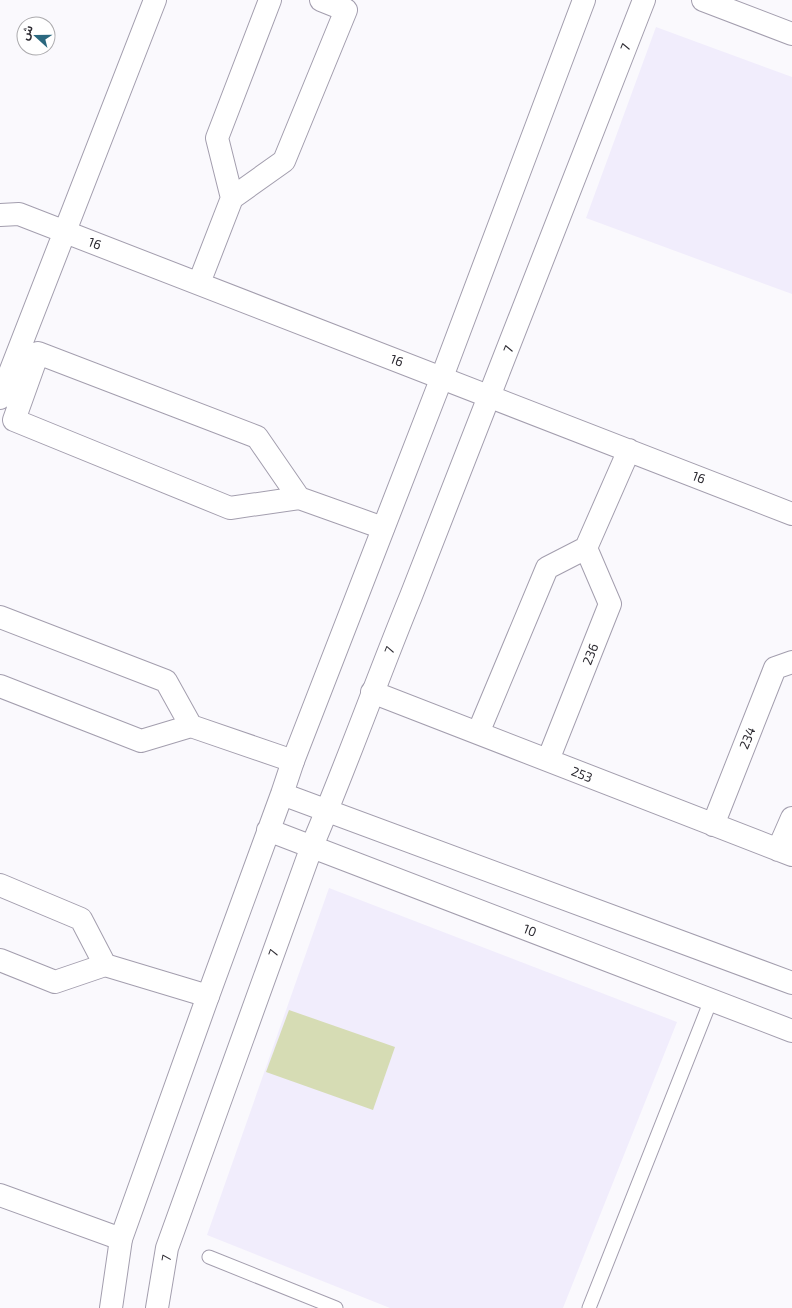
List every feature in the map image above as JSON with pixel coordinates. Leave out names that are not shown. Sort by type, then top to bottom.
[{"type":"street","points":[[0,398],[155,0]]},
{"type":"street","points":[[232,198],[217,138],[270,0]]},
{"type":"street","points":[[199,284],[232,198],[284,161],[346,10],[321,0]]},
{"type":"street","points":[[110,1308],[121,1239],[293,761],[442,377],[584,0]]},
{"type":"street","name":"7","points":[[157,1308],[168,1248],[312,846],[490,396],[644,0]]},
{"type":"street","points":[[703,0],[792,34]]},
{"type":"street","name":"16","points":[[0,215],[19,214],[792,514]]},
{"type":"street","points":[[299,498],[257,437],[38,353],[14,420],[230,508],[299,498],[384,528]]},
{"type":"street","points":[[478,733],[547,568],[586,548],[629,450]]},
{"type":"street","name":"236","points":[[548,760],[610,604],[586,548]]},
{"type":"street","points":[[0,617],[166,681],[190,726]]},
{"type":"street","name":"234","points":[[713,825],[775,668],[792,662]]},
{"type":"street","points":[[0,686],[141,741],[190,726],[293,761]]},
{"type":"street","name":"253","points":[[372,692],[785,853]]},
{"type":"street","points":[[282,794],[792,983]]},
{"type":"street","points":[[785,853],[792,818]]},
{"type":"street","name":"10","points":[[268,830],[792,1031]]},
{"type":"street","points":[[0,885],[81,918],[105,965]]},
{"type":"street","points":[[0,960],[55,982],[105,965],[208,996]]},
{"type":"street","points":[[0,1195],[121,1239]]},
{"type":"lane","points":[[588,1308],[711,1000]]},
{"type":"lane","points":[[209,1257],[336,1308]]},
{"type":"shaded area","points":[[656,27],[792,77],[792,294],[586,218]]},
{"type":"shaded area","points":[[329,888],[677,1022],[563,1308],[390,1308],[207,1235]]},
{"type":"green space","points":[[289,1010],[395,1047],[373,1110],[266,1072]]}]
